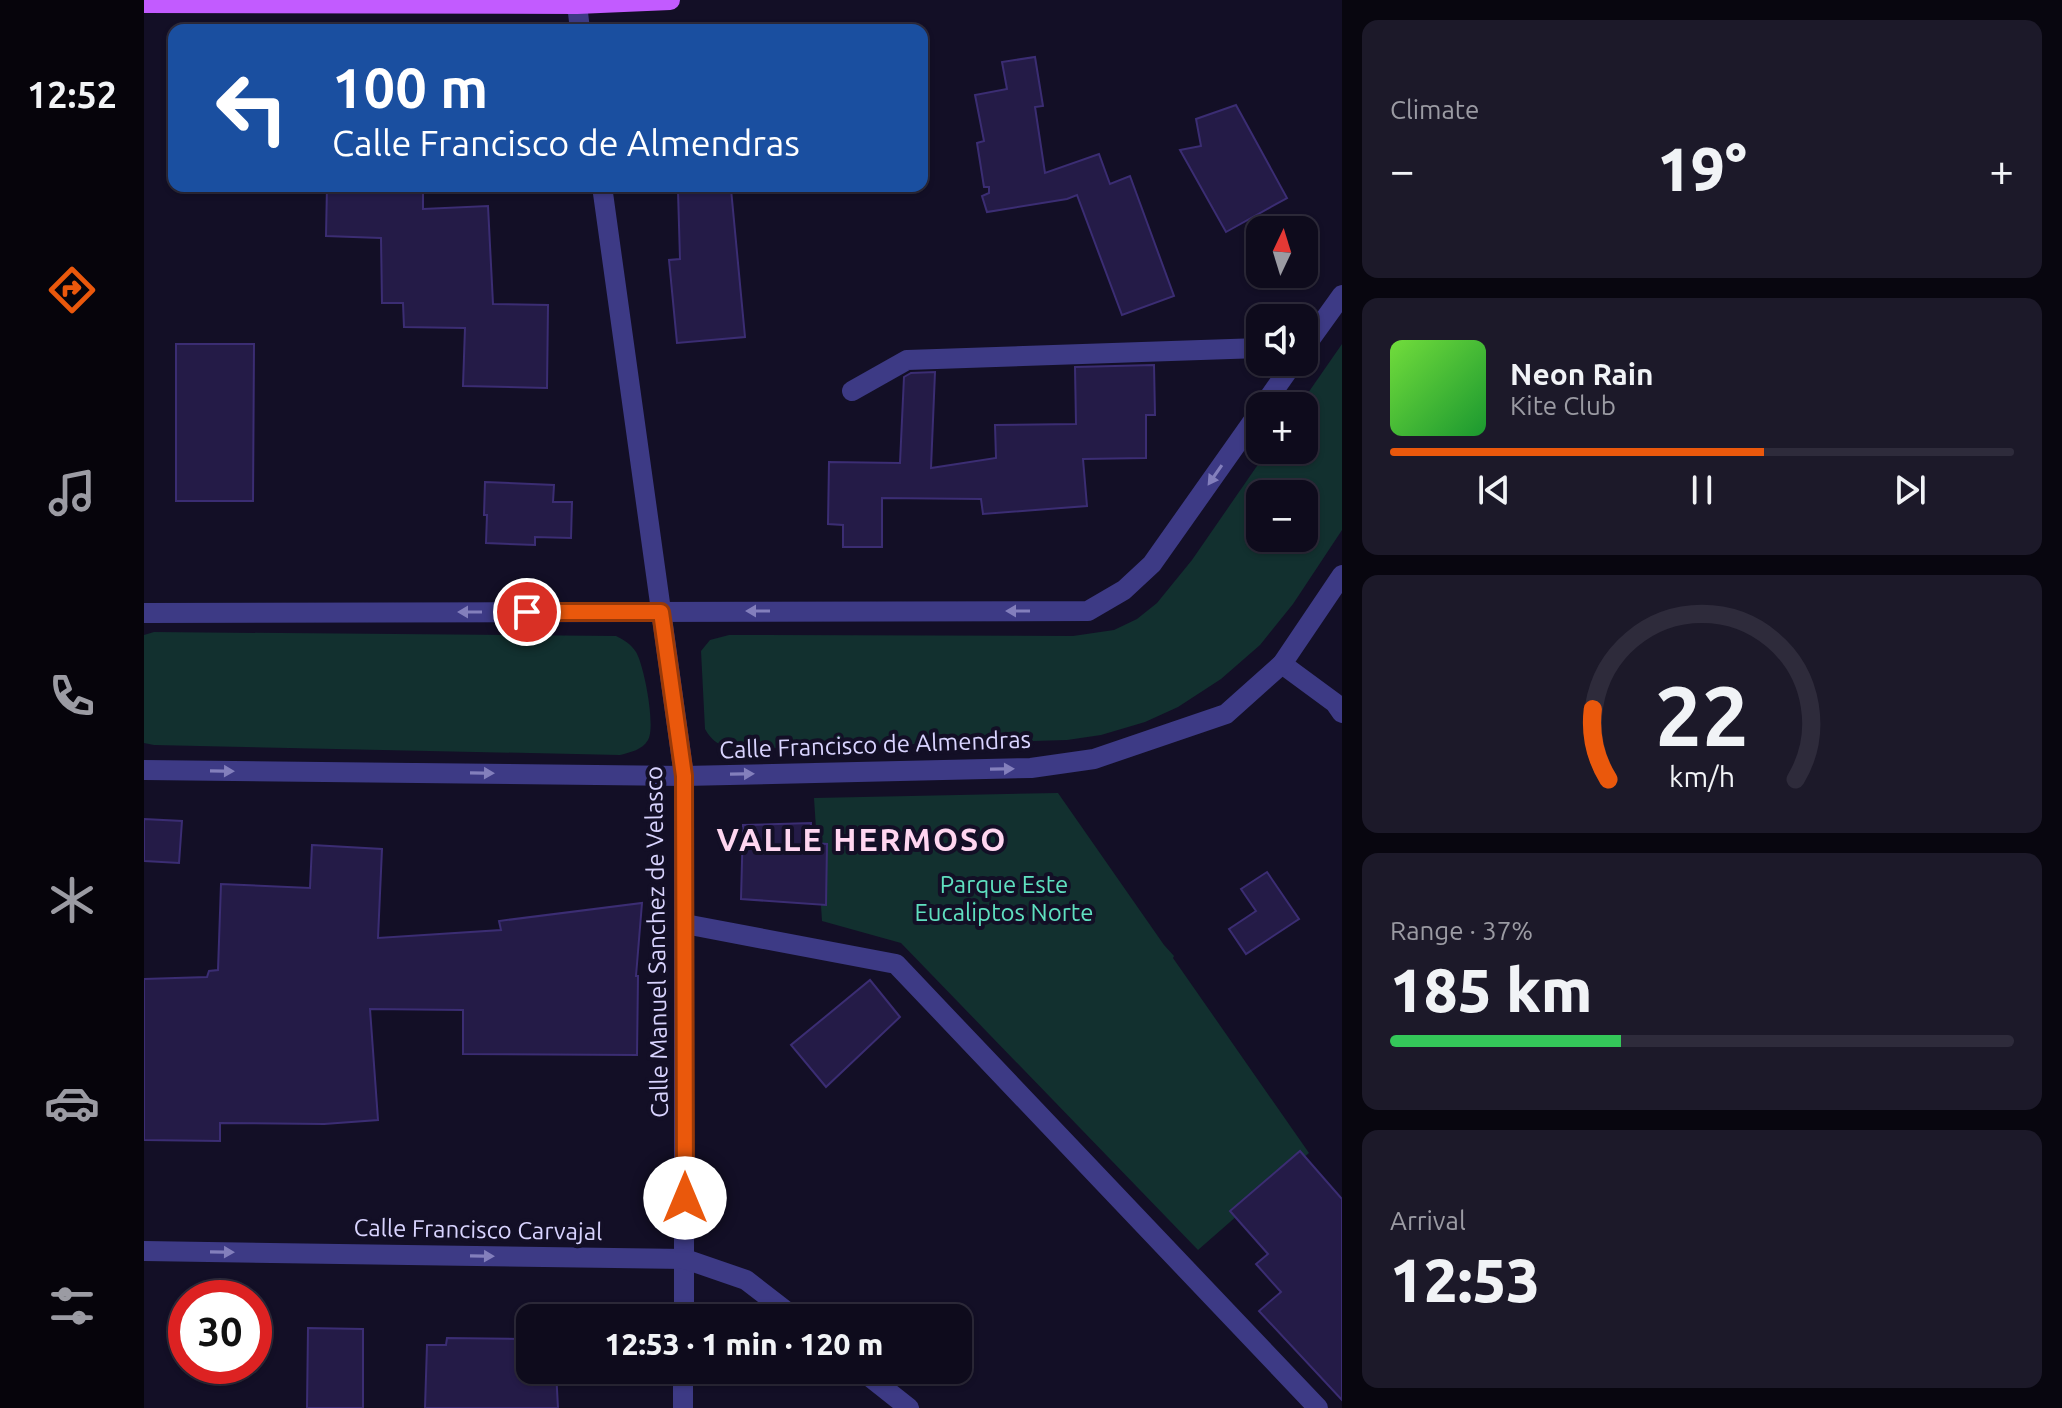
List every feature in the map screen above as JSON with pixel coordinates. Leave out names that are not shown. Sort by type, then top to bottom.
[{"type":"main road","points":[[144,3],[577,4],[670,0]]},
{"type":"street","points":[[577,4],[579,24]]},
{"type":"street","name":"Calle Manuel Sanchez de Velasco","points":[[603,192],[684,776],[684,1304]]},
{"type":"street","points":[[1318,328],[1342,295]]},
{"type":"street","points":[[852,391],[907,360],[1246,348]]},
{"type":"street","points":[[144,613],[1088,611],[1124,590],[1152,564],[1246,431]]},
{"type":"street","name":"Calle Francisco de Almendras","points":[[144,770],[684,776],[1031,768],[1094,759],[1226,714],[1282,664],[1342,575]]},
{"type":"street","points":[[1282,664],[1335,703],[1342,713]]},
{"type":"street","points":[[685,924],[896,964],[1318,1408]]},
{"type":"street","name":"Calle Francisco Carvajal","points":[[144,1251],[685,1259],[746,1280],[777,1304]]},
{"type":"street","points":[[683,1384],[683,1408]]},
{"type":"street","points":[[879,1384],[909,1408]]},
{"type":"green space","points":[[1342,344],[1342,530],[1293,604],[1260,645],[1221,679],[1178,707],[1145,722],[1101,735],[1067,740],[736,749],[718,743],[705,729],[701,651],[710,640],[729,635],[1073,636],[1114,630],[1137,619],[1157,603],[1192,560],[1246,482],[1246,552],[1318,552],[1318,480],[1247,480],[1258,464],[1318,464],[1318,392],[1309,392]]},
{"type":"green space","points":[[154,632],[616,636],[632,647],[639,659],[648,696],[650,733],[643,746],[620,755],[144,743],[144,635]]},
{"type":"green space","name":"Parque Este Eucaliptos Norte","points":[[1058,793],[1309,1153],[1198,1250],[901,943],[822,921],[814,798]]},
{"type":"building","points":[[1035,57],[1043,106],[1035,107],[1045,173],[1099,154],[1110,184],[1130,176],[1174,296],[1122,315],[1077,195],[987,212],[982,196],[989,193],[989,187],[984,187],[977,143],[984,141],[975,95],[1007,89],[1002,62]]},
{"type":"building","points":[[1236,105],[1287,198],[1255,216],[1246,216],[1246,221],[1226,232],[1180,150],[1201,146],[1196,119]]},
{"type":"building","points":[[327,192],[423,192],[423,209],[488,206],[493,304],[548,305],[547,388],[463,386],[465,328],[404,327],[403,303],[382,303],[381,238],[326,236]]},
{"type":"building","points":[[678,192],[731,192],[745,337],[677,343],[669,260],[680,259]]},
{"type":"building","points":[[176,344],[254,344],[253,501],[176,501]]},
{"type":"building","points":[[1154,365],[1155,415],[1146,415],[1146,458],[1083,459],[1087,506],[983,514],[981,499],[882,498],[882,547],[843,547],[843,525],[828,524],[829,462],[900,463],[904,377],[911,373],[935,372],[931,468],[996,458],[995,425],[1076,424],[1075,367]]},
{"type":"building","points":[[485,482],[554,485],[553,502],[572,502],[571,538],[535,537],[535,545],[486,543]]},
{"type":"building","points":[[144,819],[182,821],[179,863],[144,861]]},
{"type":"building","points":[[811,823],[810,843],[827,844],[826,905],[741,899],[743,825]]},
{"type":"building","points":[[312,845],[382,849],[378,938],[501,930],[499,921],[642,903],[636,976],[637,1055],[463,1054],[463,1010],[370,1009],[378,1120],[324,1124],[220,1123],[220,1141],[144,1140],[144,979],[207,977],[209,971],[218,970],[221,884],[310,888]]},
{"type":"building","points":[[1267,872],[1299,919],[1246,954],[1229,929],[1256,911],[1241,889]]},
{"type":"building","points":[[870,980],[900,1017],[826,1087],[791,1045]]},
{"type":"building","points":[[1300,1151],[1342,1199],[1342,1400],[1259,1311],[1281,1292],[1256,1264],[1268,1254],[1230,1211]]},
{"type":"building","points":[[308,1328],[363,1329],[363,1408],[307,1408]]},
{"type":"building","points":[[447,1338],[516,1339],[516,1384],[557,1384],[558,1408],[425,1408],[427,1345],[446,1345]]},
{"type":"district","name":"VALLE HERMOSO","points":[[862,840]]},
{"type":"route","points":[[527,612],[661,612],[684,776],[685,1198]]}]
